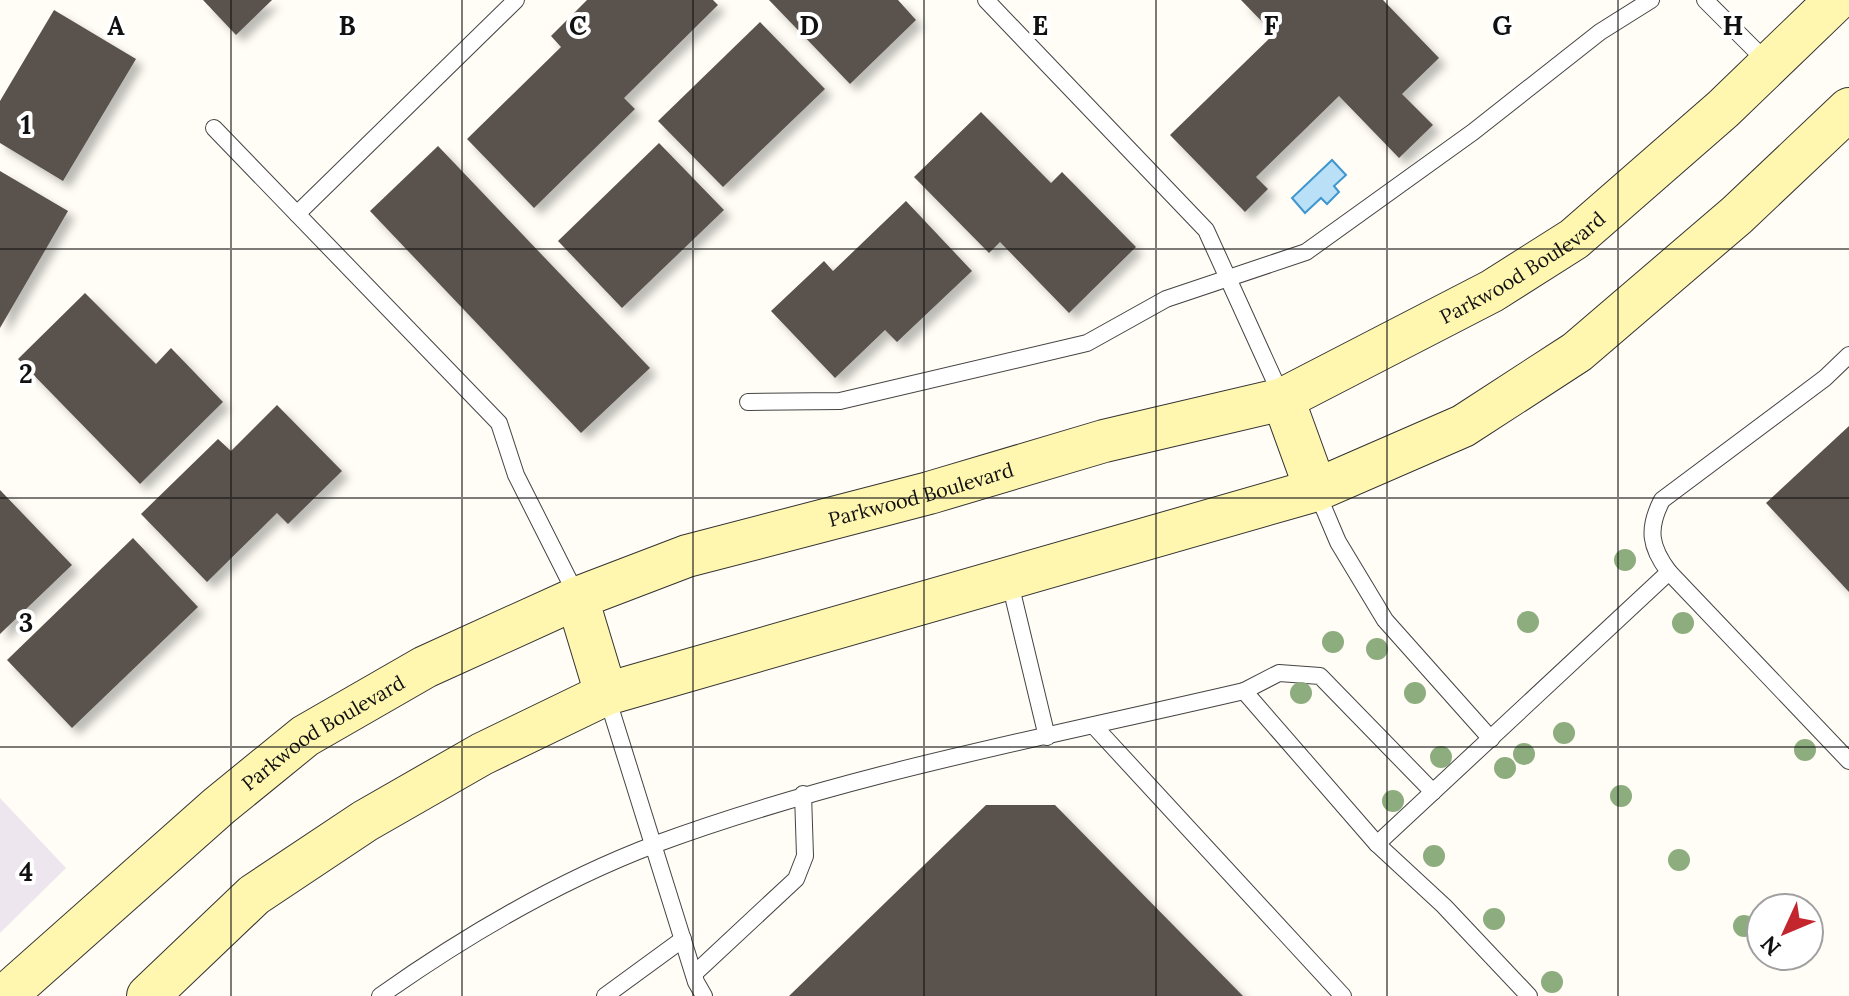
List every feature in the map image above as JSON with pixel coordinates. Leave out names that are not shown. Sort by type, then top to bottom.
[{"type":"main road","name":"Parkwood Boulevard","points":[[5,996],[219,806],[305,736],[425,667],[577,598],[687,556],[798,524],[929,493],[1104,441],[1283,399],[1492,291],[1574,239],[1723,109],[1836,0]]},
{"type":"main road","points":[[148,996],[254,895],[365,821],[482,754],[606,694],[1316,490],[1463,426],[1577,352],[1737,215],[1849,109]]},
{"type":"main road","points":[[1283,399],[1316,490]]},
{"type":"main road","points":[[577,598],[606,694]]},
{"type":"lane","points":[[297,214],[516,0]]},
{"type":"lane","points":[[986,0],[1206,230],[1283,399]]},
{"type":"lane","points":[[748,402],[840,401],[1087,343],[1166,299],[1306,252],[1473,132],[1600,32],[1651,0]]},
{"type":"lane","points":[[1705,0],[1769,64]]},
{"type":"lane","points":[[214,128],[499,423],[516,475],[577,598]]},
{"type":"lane","points":[[1849,355],[1825,378],[1662,500],[1651,532],[1655,552],[1669,572],[1849,761]]},
{"type":"lane","points":[[1316,490],[1338,542],[1385,620],[1491,739]]},
{"type":"lane","points":[[1377,844],[1669,572]]},
{"type":"lane","points":[[1009,579],[1047,737]]},
{"type":"lane","points":[[380,996],[435,957],[523,906],[655,845],[803,794],[1244,691],[1279,673],[1320,676],[1433,792]]},
{"type":"lane","points":[[1244,691],[1377,844],[1444,906],[1529,996]]},
{"type":"lane","points":[[606,694],[694,974],[704,996]]},
{"type":"lane","points":[[1094,726],[1343,996]]},
{"type":"lane","points":[[694,974],[796,879],[805,856],[803,794]]},
{"type":"lane","points":[[605,996],[683,939]]},
{"type":"shaded area","points":[[0,798],[66,868],[0,933]]},
{"type":"water","points":[[1332,160],[1346,175],[1334,186],[1339,192],[1327,204],[1321,198],[1305,213],[1292,198]]},
{"type":"building","points":[[203,0],[272,0],[236,35]]},
{"type":"building","points":[[587,0],[713,0],[718,5],[624,98],[635,109],[534,208],[467,139],[561,47],[551,36]]},
{"type":"building","points":[[769,0],[898,0],[916,20],[850,84]]},
{"type":"building","points":[[1241,0],[1383,0],[1439,58],[1402,94],[1433,125],[1399,158],[1339,96],[1256,177],[1268,189],[1245,212],[1170,135],[1274,34]]},
{"type":"building","points":[[54,10],[136,59],[63,181],[0,143],[0,101]]},
{"type":"building","points":[[760,22],[825,89],[723,187],[658,121]]},
{"type":"building","points":[[981,112],[1051,183],[1062,172],[1136,247],[1069,313],[1000,242],[989,253],[914,177]]},
{"type":"building","points":[[659,143],[724,210],[622,308],[558,241]]},
{"type":"building","points":[[438,146],[650,368],[581,433],[370,211]]},
{"type":"building","points":[[0,171],[68,211],[0,328]]},
{"type":"building","points":[[906,201],[972,271],[897,342],[885,330],[835,378],[771,311],[824,261],[833,271]]},
{"type":"building","points":[[85,293],[156,364],[171,348],[223,402],[140,484],[18,359]]},
{"type":"building","points":[[277,405],[342,471],[288,524],[277,513],[207,582],[141,514],[218,439],[231,451]]},
{"type":"building","points":[[1849,426],[1849,592],[1766,503]]},
{"type":"building","points":[[0,490],[72,565],[0,634]]},
{"type":"building","points":[[133,538],[198,607],[72,728],[7,660]]},
{"type":"building","points":[[986,805],[1055,805],[1243,996],[789,996]]}]
